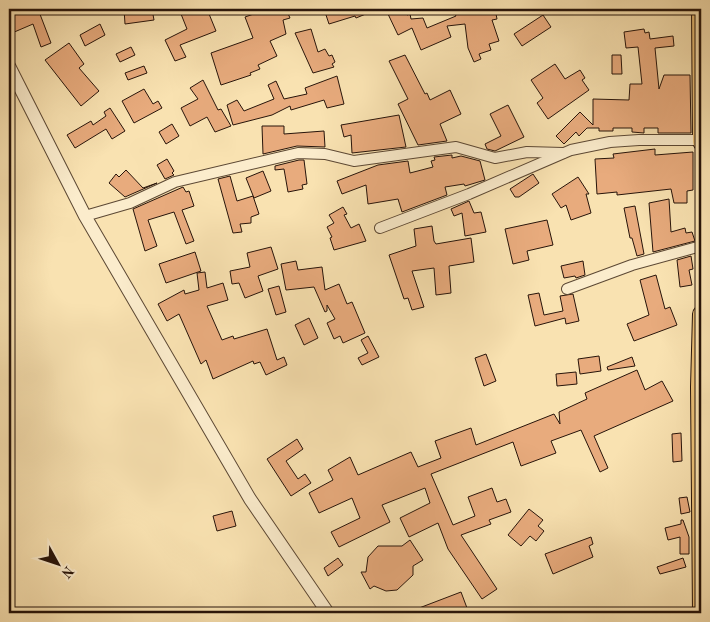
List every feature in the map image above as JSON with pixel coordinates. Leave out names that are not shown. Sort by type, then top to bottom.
[{"type":"main road","points":[[700,9],[701,141]]},
{"type":"main road","points":[[701,314],[699,387],[701,613]]},
{"type":"street","points":[[9,66],[85,216],[250,499],[328,613]]},
{"type":"street","points":[[380,228],[469,194],[563,153],[610,142],[639,140],[701,141]]},
{"type":"street","points":[[85,216],[130,203],[175,182],[212,172],[298,154],[325,154],[354,161],[456,147],[495,158],[527,152],[563,153]]},
{"type":"street","points":[[567,289],[632,265],[701,246]]},
{"type":"building","points":[[15,9],[38,9],[51,43],[41,47],[33,24],[12,33],[9,26],[9,11]]},
{"type":"building","points":[[124,9],[152,9],[154,20],[125,24]]},
{"type":"building","points":[[179,9],[207,9],[216,31],[180,45],[186,57],[175,61],[165,40],[187,29]]},
{"type":"building","points":[[273,9],[275,13],[286,9],[290,18],[283,20],[286,34],[270,41],[277,56],[258,65],[260,69],[250,73],[251,75],[221,85],[211,53],[253,38],[245,17]]},
{"type":"building","points":[[324,9],[378,9],[356,18],[355,16],[329,24]]},
{"type":"building","points":[[404,9],[407,15],[410,14],[411,19],[423,18],[427,28],[456,16],[455,14],[478,11],[478,13],[495,9],[497,19],[492,20],[499,41],[489,44],[491,50],[479,54],[481,59],[474,62],[468,48],[465,24],[447,26],[451,37],[421,50],[412,28],[398,35],[388,14]]},
{"type":"building","points":[[543,15],[551,27],[522,46],[514,34]]},
{"type":"building","points":[[100,24],[105,35],[85,46],[80,35]]},
{"type":"building","points":[[311,29],[318,52],[325,49],[329,56],[332,55],[335,62],[332,64],[334,67],[313,73],[295,33]]},
{"type":"building","points":[[644,29],[645,33],[649,32],[650,39],[673,36],[674,46],[655,48],[659,89],[664,75],[690,75],[691,133],[658,133],[658,128],[644,128],[644,133],[632,132],[632,128],[613,128],[613,131],[599,131],[599,128],[587,128],[579,136],[576,132],[564,144],[556,136],[580,112],[593,125],[593,99],[629,100],[630,84],[642,84],[638,47],[626,48],[624,32]]},
{"type":"building","points":[[69,43],[84,64],[79,68],[99,91],[81,106],[45,60]]},
{"type":"building","points":[[131,47],[135,55],[120,62],[116,54]]},
{"type":"building","points":[[405,55],[430,100],[450,90],[461,114],[440,124],[447,141],[418,145],[398,104],[408,99],[389,61]]},
{"type":"building","points":[[612,55],[621,55],[622,74],[612,74]]},
{"type":"building","points":[[555,64],[565,79],[580,70],[585,78],[582,80],[589,90],[548,119],[537,103],[543,98],[531,80]]},
{"type":"building","points":[[144,66],[147,73],[128,80],[125,73]]},
{"type":"building","points":[[337,76],[344,104],[327,108],[324,100],[291,110],[290,106],[272,115],[233,125],[227,105],[237,100],[244,111],[274,99],[268,85],[276,81],[284,99],[307,94],[305,88]]},
{"type":"building","points":[[203,80],[218,110],[221,109],[231,126],[215,132],[207,117],[190,126],[181,108],[198,99],[190,88]]},
{"type":"building","points":[[144,89],[153,104],[158,101],[162,108],[134,123],[122,101]]},
{"type":"building","points":[[508,105],[524,137],[495,151],[487,149],[485,144],[501,136],[490,114]]},
{"type":"building","points":[[110,108],[125,131],[112,139],[106,129],[75,148],[67,135],[91,121],[93,125],[106,116],[104,112]]},
{"type":"building","points":[[399,115],[406,147],[352,153],[351,135],[344,137],[341,125]]},
{"type":"building","points":[[172,124],[179,136],[166,144],[159,132]]},
{"type":"building","points":[[262,126],[284,126],[284,134],[324,131],[325,147],[297,146],[263,154]]},
{"type":"building","points":[[655,149],[655,155],[693,152],[693,190],[687,191],[687,203],[674,203],[671,189],[617,195],[617,192],[597,194],[595,159],[614,158],[613,154]]},
{"type":"building","points":[[452,155],[452,158],[461,156],[480,161],[485,180],[465,186],[464,184],[445,187],[447,195],[402,212],[398,199],[368,204],[366,185],[342,194],[337,181],[378,165],[408,161],[410,173],[433,167],[431,161],[435,160],[434,157]]},
{"type":"building","points":[[167,159],[174,171],[172,173],[174,175],[165,179],[157,165]]},
{"type":"building","points":[[304,160],[307,184],[302,185],[303,189],[288,192],[284,169],[275,170],[275,166]]},
{"type":"building","points":[[126,170],[143,188],[157,183],[125,197],[109,183],[116,174],[119,177]]},
{"type":"building","points":[[263,171],[271,191],[254,198],[246,178]]},
{"type":"building","points":[[533,174],[539,183],[519,197],[515,197],[510,189]]},
{"type":"building","points":[[230,176],[237,201],[253,196],[259,214],[251,217],[251,223],[240,224],[242,232],[233,233],[218,179]]},
{"type":"building","points":[[578,177],[589,194],[586,194],[591,213],[571,220],[566,205],[561,208],[552,194]]},
{"type":"building","points":[[183,187],[186,192],[189,191],[194,206],[182,210],[194,241],[186,244],[174,212],[148,220],[157,246],[145,251],[133,209]]},
{"type":"building","points":[[669,199],[671,232],[685,228],[686,233],[692,232],[695,241],[653,252],[649,203]]},
{"type":"building","points":[[469,201],[474,213],[481,212],[486,232],[465,236],[462,213],[454,216],[451,209]]},
{"type":"building","points":[[635,206],[644,254],[637,256],[632,238],[630,238],[624,208]]},
{"type":"building","points":[[343,207],[347,214],[344,215],[351,228],[359,224],[366,241],[334,250],[330,238],[332,237],[327,227],[334,223],[329,215]]},
{"type":"building","points":[[547,220],[553,245],[527,251],[529,260],[513,264],[505,229]]},
{"type":"building","points":[[432,226],[436,244],[471,238],[474,262],[449,266],[451,293],[436,295],[434,268],[412,271],[424,307],[412,310],[408,298],[404,299],[389,255],[416,246],[414,229]]},
{"type":"building","points":[[271,247],[278,269],[258,276],[263,291],[245,298],[239,283],[232,284],[230,271],[250,267],[247,253]]},
{"type":"building","points":[[195,252],[201,271],[166,283],[159,264]]},
{"type":"building","points":[[691,256],[693,269],[689,270],[692,285],[680,287],[677,260]]},
{"type":"building","points":[[296,261],[298,270],[322,267],[325,290],[339,284],[347,304],[352,302],[365,333],[343,343],[340,336],[334,339],[327,323],[335,319],[327,305],[327,311],[325,312],[314,287],[286,290],[281,264]]},
{"type":"building","points":[[583,261],[585,275],[576,278],[575,276],[564,278],[561,266]]},
{"type":"building","points":[[205,272],[207,288],[223,283],[228,300],[207,306],[222,340],[233,336],[234,339],[267,329],[277,360],[284,357],[287,365],[266,375],[260,362],[254,364],[253,361],[213,379],[206,360],[201,364],[179,314],[167,321],[158,304],[184,290],[185,294],[199,290],[197,273]]},
{"type":"building","points":[[656,275],[665,309],[670,307],[677,325],[634,341],[627,324],[649,315],[640,280]]},
{"type":"building","points":[[279,286],[286,312],[276,315],[268,289]]},
{"type":"building","points":[[539,293],[544,315],[563,311],[560,296],[573,294],[579,321],[566,324],[565,318],[535,326],[528,295]]},
{"type":"building","points":[[309,318],[318,338],[304,345],[295,325]]},
{"type":"building","points":[[368,336],[379,357],[362,365],[358,358],[368,353],[361,340]]},
{"type":"building","points":[[486,354],[496,381],[484,386],[475,358]]},
{"type":"building","points":[[599,356],[601,371],[580,374],[578,359]]},
{"type":"building","points":[[632,357],[635,366],[608,370],[607,367]]},
{"type":"building","points":[[637,370],[645,390],[662,381],[673,401],[594,436],[608,468],[600,472],[581,430],[551,441],[556,453],[521,466],[513,442],[431,474],[453,525],[475,516],[468,497],[492,488],[497,502],[506,499],[511,512],[489,520],[491,524],[461,535],[497,589],[482,599],[448,549],[438,523],[409,537],[400,518],[430,503],[425,488],[382,505],[390,522],[339,547],[331,532],[360,518],[352,498],[319,513],[309,493],[333,480],[328,470],[350,457],[358,475],[411,452],[418,467],[441,458],[435,441],[471,428],[476,445],[554,414],[560,424],[559,412],[587,399],[585,393]]},
{"type":"building","points":[[576,372],[577,384],[557,386],[556,374]]},
{"type":"building","points":[[681,433],[682,461],[673,462],[672,434]]},
{"type":"building","points":[[297,439],[303,449],[286,461],[298,479],[305,474],[311,483],[291,496],[267,459]]},
{"type":"building","points":[[687,497],[690,512],[681,514],[679,498]]},
{"type":"building","points":[[529,509],[543,520],[538,526],[544,531],[536,541],[530,536],[521,546],[508,535]]},
{"type":"building","points":[[232,511],[236,526],[217,531],[213,516]]},
{"type":"building","points":[[681,520],[683,520],[689,537],[689,554],[680,554],[680,537],[668,540],[665,528],[681,524]]},
{"type":"building","points":[[591,537],[593,544],[589,546],[593,557],[553,574],[545,554]]},
{"type":"building","points":[[410,540],[423,560],[413,566],[413,575],[397,590],[386,591],[374,586],[370,589],[361,572],[366,572],[368,557],[378,546],[402,546]]},
{"type":"building","points":[[338,558],[343,565],[328,576],[324,568]]},
{"type":"building","points":[[683,558],[686,567],[660,574],[657,567]]},
{"type":"building","points":[[461,592],[467,608],[451,613],[406,613]]}]
